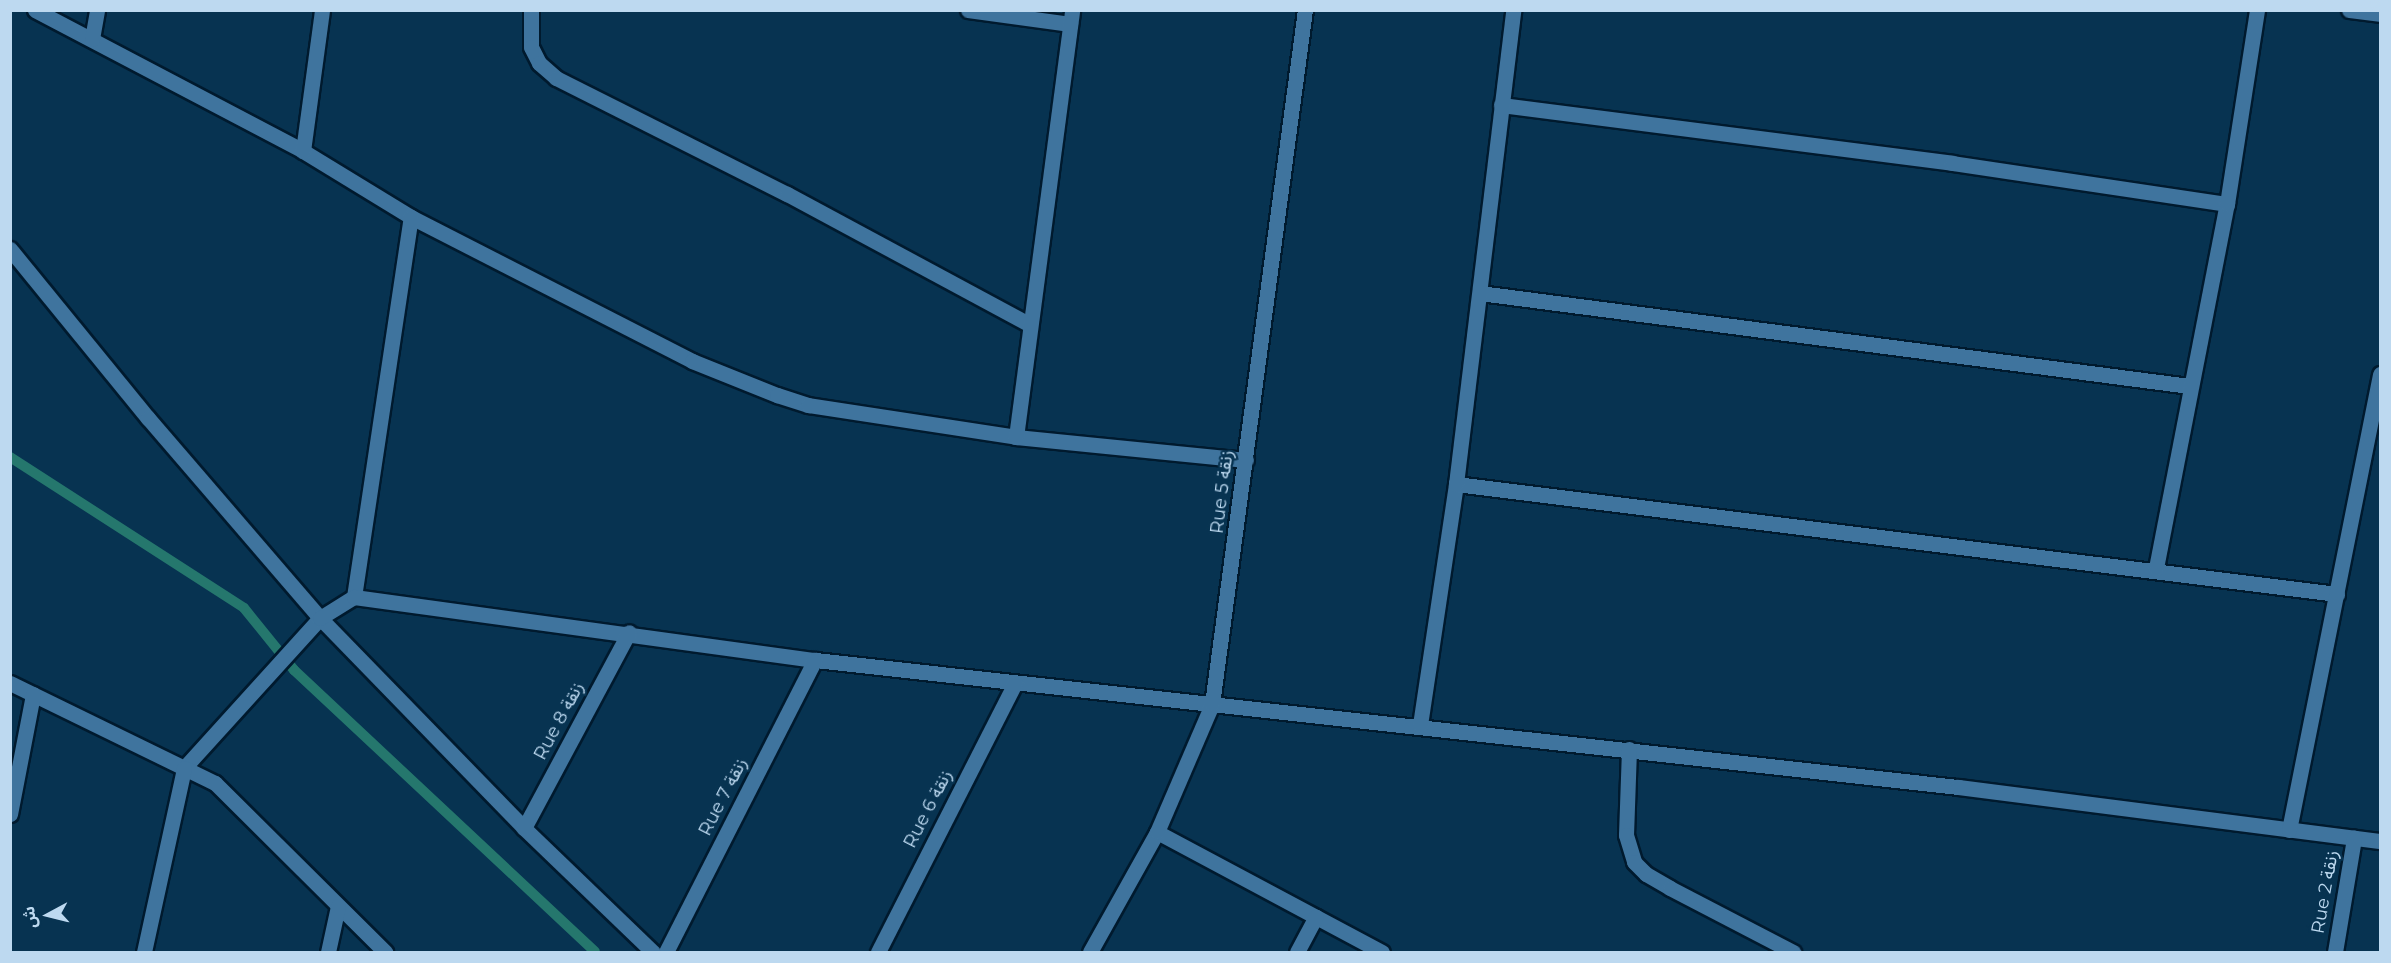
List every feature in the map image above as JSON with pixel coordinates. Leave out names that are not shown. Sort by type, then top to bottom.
[{"type":"street","points":[[35,10],[303,151],[411,217],[692,361],[777,395],[808,405],[1016,437],[1246,460]]},
{"type":"street","points":[[92,39],[97,10]]},
{"type":"street","points":[[303,151],[322,10]]},
{"type":"street","points":[[531,10],[531,47],[539,63],[556,78],[787,194],[1028,324]]},
{"type":"street","points":[[968,10],[1071,17],[1028,324],[1016,437]]},
{"type":"street","name":"Rue 5 زنقة","points":[[1090,952],[1157,832],[1212,705],[1305,10]]},
{"type":"street","points":[[1420,725],[1456,484],[1513,10]]},
{"type":"street","points":[[2156,568],[2189,386],[2227,204],[2257,10]]},
{"type":"street","points":[[2349,10],[2380,14]]},
{"type":"street","points":[[1501,105],[1952,163],[2227,204]]},
{"type":"street","points":[[354,597],[411,217]]},
{"type":"street","points":[[10,249],[148,418],[320,618],[524,828],[653,952]]},
{"type":"street","points":[[1480,293],[2189,386]]},
{"type":"street","points":[[2289,830],[2380,374]]},
{"type":"street","points":[[1456,484],[2156,568],[2337,594]]},
{"type":"street","points":[[144,952],[184,768],[320,618],[354,597],[629,632],[815,660],[1629,749],[2380,841]]},
{"type":"street","name":"Rue 8 زنقة","points":[[524,828],[629,632]]},
{"type":"street","name":"Rue 7 زنقة","points":[[666,952],[815,660]]},
{"type":"street","points":[[10,683],[215,783],[385,952]]},
{"type":"street","name":"Rue 6 زنقة","points":[[878,952],[1015,683]]},
{"type":"street","points":[[10,814],[33,694]]},
{"type":"street","points":[[1629,749],[1626,835],[1634,862],[1662,883],[1793,952]]},
{"type":"street","points":[[1157,832],[1382,952]]},
{"type":"street","name":"Rue 2 زنقة","points":[[2335,952],[2354,838]]},
{"type":"street","points":[[328,952],[338,906]]},
{"type":"street","points":[[1297,952],[1316,917]]},
{"type":"waterway","points":[[10,457],[244,608],[294,670],[595,952]]}]
